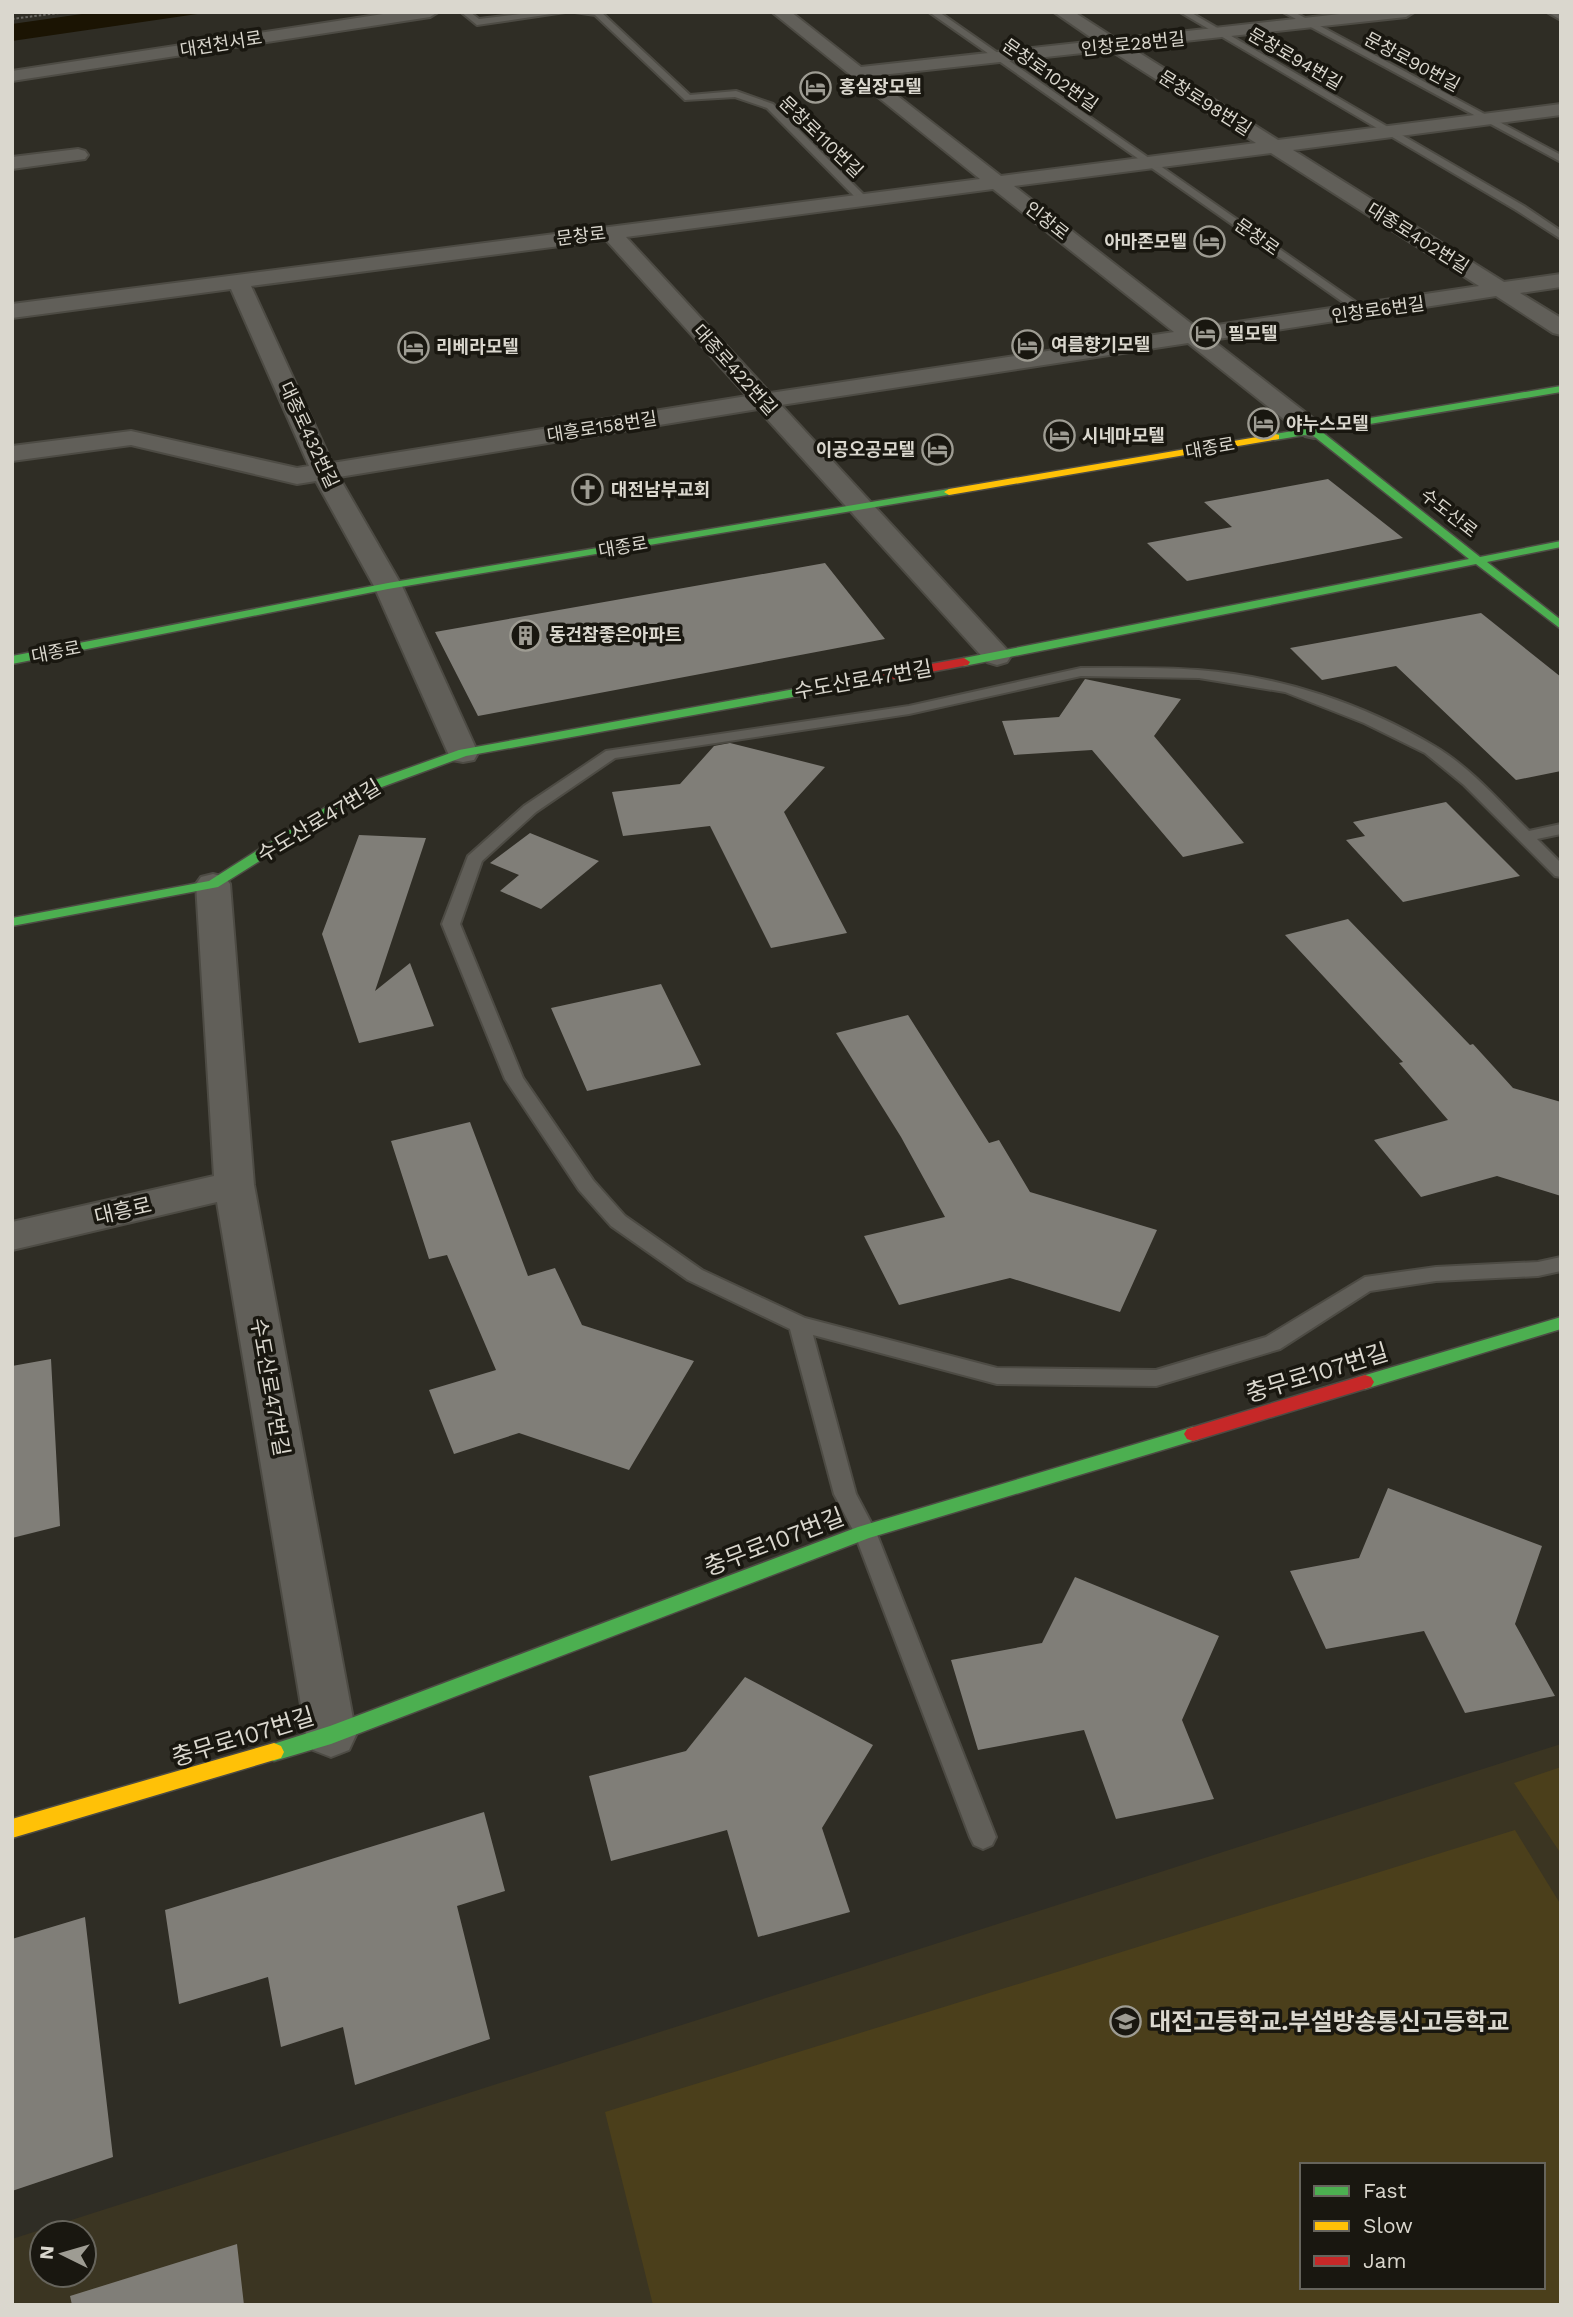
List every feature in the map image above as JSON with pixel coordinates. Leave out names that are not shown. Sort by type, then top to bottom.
[{"type":"street","name":"대전천서로","points":[[12,76],[430,12]]},
{"type":"street","name":"인창로","points":[[780,12],[1314,431]]},
{"type":"street","name":"문창로98번길","points":[[1062,12],[1276,148]]},
{"type":"street","name":"인창로28번길","points":[[859,72],[1406,12]]},
{"type":"street","points":[[1555,12],[1561,15]]},
{"type":"street","points":[[12,61],[51,60],[79,65],[89,51],[106,44]]},
{"type":"street","name":"문창로","points":[[12,311],[1561,109]]},
{"type":"street","name":"대종로402번길","points":[[1276,148],[1561,328]]},
{"type":"street","points":[[12,163],[78,155]]},
{"type":"street","name":"대종로422번길","points":[[610,232],[859,507]]},
{"type":"street","name":"인창로6번길","points":[[1195,337],[1561,280]]},
{"type":"street","name":"대종로432번길","points":[[238,281],[324,472],[388,586]]},
{"type":"street","name":"대흥로158번길","points":[[12,454],[131,438],[297,476],[762,401],[1195,337]]},
{"type":"street","name":"대종로","points":[[12,660],[388,586],[1561,389]]},
{"type":"street","name":"수도산로","points":[[1314,431],[1561,626]]},
{"type":"street","points":[[859,507],[997,656]]},
{"type":"street","name":"수도산로47번길","points":[[331,1735],[234,1185],[213,884],[366,788],[463,753],[997,656],[1561,544]]},
{"type":"street","points":[[388,586],[463,753]]},
{"type":"street","points":[[12,922],[213,884]]},
{"type":"street","name":"대흥로","points":[[12,1236],[234,1185]]},
{"type":"street","name":"충무로107번길","points":[[12,1829],[331,1735],[865,1532],[1561,1323]]},
{"type":"lane","points":[[465,12],[478,22],[561,12]]},
{"type":"lane","name":"문창로110번길","points":[[579,12],[597,13],[688,97],[736,94],[769,106],[864,200]]},
{"type":"lane","name":"문창로102번길","points":[[933,12],[1150,163]]},
{"type":"lane","name":"문창로94번길","points":[[1184,12],[1390,132]]},
{"type":"lane","name":"문창로90번길","points":[[1287,12],[1561,159]]},
{"type":"lane","points":[[1390,132],[1520,208],[1561,236]]},
{"type":"lane","name":"문창로","points":[[1150,163],[1364,312]]},
{"type":"lane","points":[[1561,872],[1470,782],[1430,750],[1369,720],[1287,688],[1199,674],[1081,672],[909,710],[611,754],[530,809],[474,859],[451,924],[514,1079],[586,1185],[618,1221],[695,1275],[799,1324],[997,1376],[1156,1378],[1273,1343],[1365,1284],[1436,1275],[1538,1269],[1561,1264]]},
{"type":"lane","points":[[1525,837],[1561,829]]},
{"type":"lane","points":[[799,1324],[845,1494],[865,1532],[984,1837]]},
{"type":"path","points":[[12,19],[66,12]]},
{"type":"shaded area","points":[[96,12],[211,12],[12,41],[12,24]]},
{"type":"shaded area","name":"대전고등학교.부설방송통신고등학교","points":[[1561,1744],[1561,2305],[12,2305],[12,2239],[28,2234],[28,2289],[98,2289],[98,2219],[75,2219]]},
{"type":"shaded area","points":[[1561,1767],[1561,1854],[1514,1783]]},
{"type":"shaded area","name":"대전고등학교.부설방송통신고등학교","points":[[1515,1830],[1561,1905],[1561,2305],[653,2305],[605,2112]]},
{"type":"building","points":[[1328,479],[1403,538],[1187,581],[1147,543],[1232,527],[1204,502]]},
{"type":"building","name":"동건참좋은아파트","points":[[825,563],[885,639],[478,716],[435,632]]},
{"type":"building","points":[[1481,613],[1561,677],[1561,771],[1516,780],[1396,666],[1322,680],[1290,648]]},
{"type":"building","points":[[1085,679],[1181,699],[1154,736],[1244,843],[1183,857],[1092,750],[1014,755],[1002,721],[1059,717]]},
{"type":"building","points":[[730,743],[825,767],[784,812],[847,933],[771,948],[710,826],[623,836],[612,792],[680,784],[714,746]]},
{"type":"building","points":[[1446,802],[1520,876],[1403,902],[1346,840],[1365,836],[1353,822]]},
{"type":"building","points":[[530,833],[599,861],[541,909],[500,891],[519,875],[490,863]]},
{"type":"building","points":[[359,835],[426,838],[375,991],[410,963],[434,1026],[359,1043],[322,934]]},
{"type":"building","points":[[1348,919],[1470,1045],[1473,1044],[1513,1088],[1561,1102],[1561,1196],[1497,1176],[1421,1197],[1374,1140],[1448,1120],[1399,1063],[1403,1062],[1285,935]]},
{"type":"building","points":[[661,984],[701,1065],[587,1091],[551,1008]]},
{"type":"building","points":[[908,1015],[989,1143],[999,1140],[1030,1192],[1157,1230],[1120,1312],[1010,1278],[899,1305],[864,1236],[945,1217],[901,1137],[836,1033]]},
{"type":"building","points":[[470,1122],[528,1276],[555,1268],[582,1325],[694,1361],[629,1470],[519,1433],[454,1454],[429,1390],[496,1370],[447,1255],[429,1259],[391,1141]]},
{"type":"building","points":[[51,1359],[60,1526],[12,1538],[12,1366]]},
{"type":"building","points":[[1388,1488],[1542,1546],[1515,1624],[1555,1696],[1465,1713],[1424,1631],[1326,1649],[1290,1571],[1359,1558]]},
{"type":"building","points":[[1075,1577],[1219,1636],[1182,1720],[1214,1799],[1116,1819],[1084,1730],[978,1750],[951,1660],[1042,1643]]},
{"type":"building","points":[[745,1677],[873,1745],[822,1828],[850,1912],[758,1937],[727,1830],[611,1861],[589,1776],[686,1751]]},
{"type":"building","points":[[484,1812],[505,1891],[457,1906],[490,2039],[355,2085],[343,2027],[281,2047],[268,1977],[179,2004],[165,1910]]},
{"type":"building","points":[[85,1917],[113,2157],[12,2191],[12,1939]]},
{"type":"building","points":[[237,2244],[244,2305],[72,2305],[70,2296]]},
{"type":"traffic: fast","points":[[1275,437],[1561,389]]},
{"type":"traffic: fast","points":[[1314,431],[1561,626]]},
{"type":"traffic: fast","points":[[12,660],[388,586],[949,492]]},
{"type":"traffic: fast","points":[[964,662],[1561,544]]},
{"type":"traffic: fast","points":[[12,922],[213,884],[366,788],[463,753],[800,692]]},
{"type":"traffic: fast","points":[[1365,1382],[1561,1323]]},
{"type":"traffic: fast","points":[[274,1752],[331,1735],[865,1532],[1193,1434]]},
{"type":"traffic: slow","points":[[949,492],[1275,437]]},
{"type":"traffic: slow","points":[[12,1829],[274,1752]]},
{"type":"traffic: jam","points":[[800,692],[964,662]]},
{"type":"traffic: jam","points":[[1193,1434],[1365,1382]]},
{"type":"place","name":"홍실장모텔","points":[[816,87]]},
{"type":"place","name":"아마존모텔","points":[[1210,242]]},
{"type":"place","name":"필모텔","points":[[1205,334]]},
{"type":"place","name":"여름향기모텔","points":[[1028,345]]},
{"type":"place","name":"리베라모텔","points":[[413,347]]},
{"type":"place","name":"야누스모텔","points":[[1263,424]]},
{"type":"place","name":"시네마모텔","points":[[1059,436]]},
{"type":"place","name":"이공오공모텔","points":[[938,450]]},
{"type":"place","name":"대전남부교회","points":[[588,490]]},
{"type":"place","name":"동건참좋은아파트","points":[[526,635]]},
{"type":"place","name":"대전고등학교.부설방송통신고등학교","points":[[1126,2022]]}]
